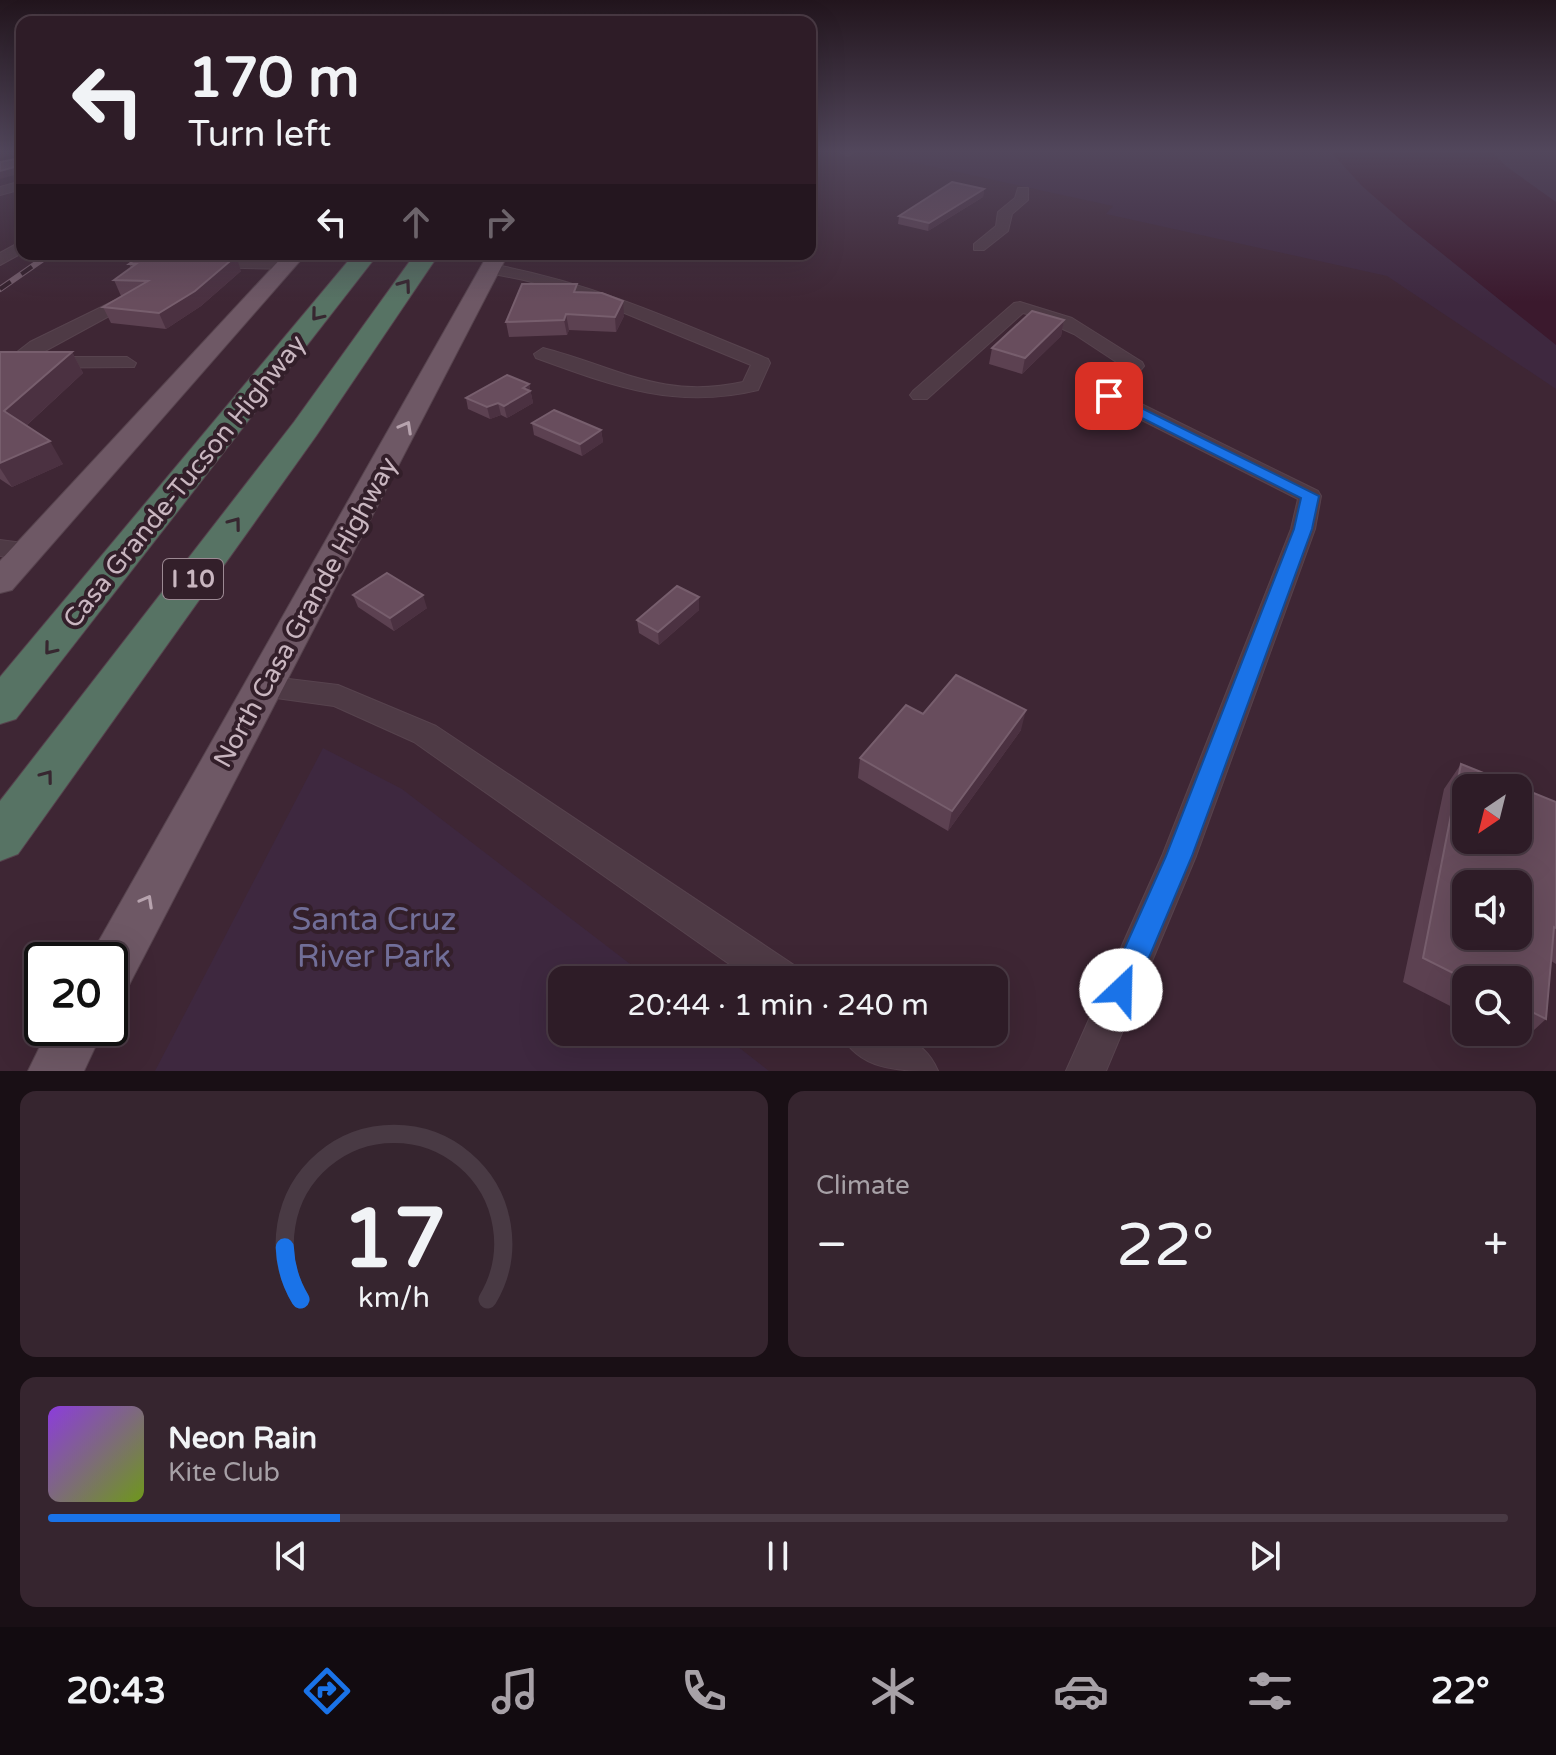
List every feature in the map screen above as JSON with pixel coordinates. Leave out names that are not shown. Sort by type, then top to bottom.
[{"type":"highway","name":"Casa Grande-Tucson Highway","points":[[0,707],[361,260]]},
{"type":"highway","name":"I 10","points":[[0,839],[305,429],[423,260]]},
{"type":"main road","points":[[0,582],[290,260]]},
{"type":"main road","name":"North Casa Grande Highway","points":[[125,942],[494,262]]},
{"type":"main road","points":[[55,1071],[68,1046]]},
{"type":"street","points":[[979,247],[1003,228],[1005,212],[1018,202]]},
{"type":"street","points":[[187,264],[270,260]]},
{"type":"street","points":[[494,262],[634,311],[761,363],[751,386],[727,393],[696,396],[629,385],[543,354]]},
{"type":"street","points":[[8,362],[116,305]]},
{"type":"street","points":[[920,395],[1020,307],[1036,309],[1095,337],[1135,366],[1109,396],[1310,496],[1303,529],[1179,856],[1086,1071]]},
{"type":"street","points":[[8,362],[127,363]]},
{"type":"street","points":[[0,548],[29,551]]},
{"type":"street","points":[[264,687],[338,696],[425,734],[448,753],[763,966]]},
{"type":"street","points":[[881,1046],[918,1071]]},
{"type":"green space","points":[[1095,202],[1556,202],[1556,389],[1387,276],[1106,214],[1113,206]]},
{"type":"green space","name":"Santa Cruz River Park","points":[[323,748],[402,789],[633,966],[548,966],[548,1046],[737,1046],[769,1071],[155,1071]]},
{"type":"shaded area","points":[[1380,202],[1556,202],[1556,345]]},
{"type":"building","points":[[921,202],[963,202],[929,223],[899,216]]},
{"type":"building","points":[[134,260],[231,260],[195,291],[159,313],[103,307],[148,281],[114,280],[136,264],[129,264]]},
{"type":"building","points":[[522,284],[577,284],[574,292],[602,293],[623,301],[615,317],[566,314],[564,320],[506,322]]},
{"type":"building","points":[[1032,311],[1064,320],[1025,358],[992,348]]},
{"type":"building","points":[[0,352],[72,352],[4,411],[50,441],[0,463]]},
{"type":"building","points":[[507,375],[529,384],[523,388],[530,391],[504,406],[498,403],[487,407],[466,398]]},
{"type":"building","points":[[554,410],[601,430],[580,444],[532,423]]},
{"type":"building","points":[[387,573],[423,595],[390,618],[353,595]]},
{"type":"building","points":[[677,586],[699,597],[658,632],[637,620]]},
{"type":"building","points":[[956,675],[1026,710],[952,811],[860,758],[906,705],[923,714]]},
{"type":"building","points":[[1461,764],[1486,774],[1459,774]]},
{"type":"building","points":[[1532,792],[1556,802],[1556,928],[1546,1019],[1532,1012],[1532,966],[1452,966],[1452,972],[1423,958],[1452,810],[1452,854],[1532,854]]},
{"type":"railway","points":[[0,289],[42,260]]},
{"type":"route","points":[[1109,396],[1310,496],[1303,529],[1179,856],[1121,990]]}]
